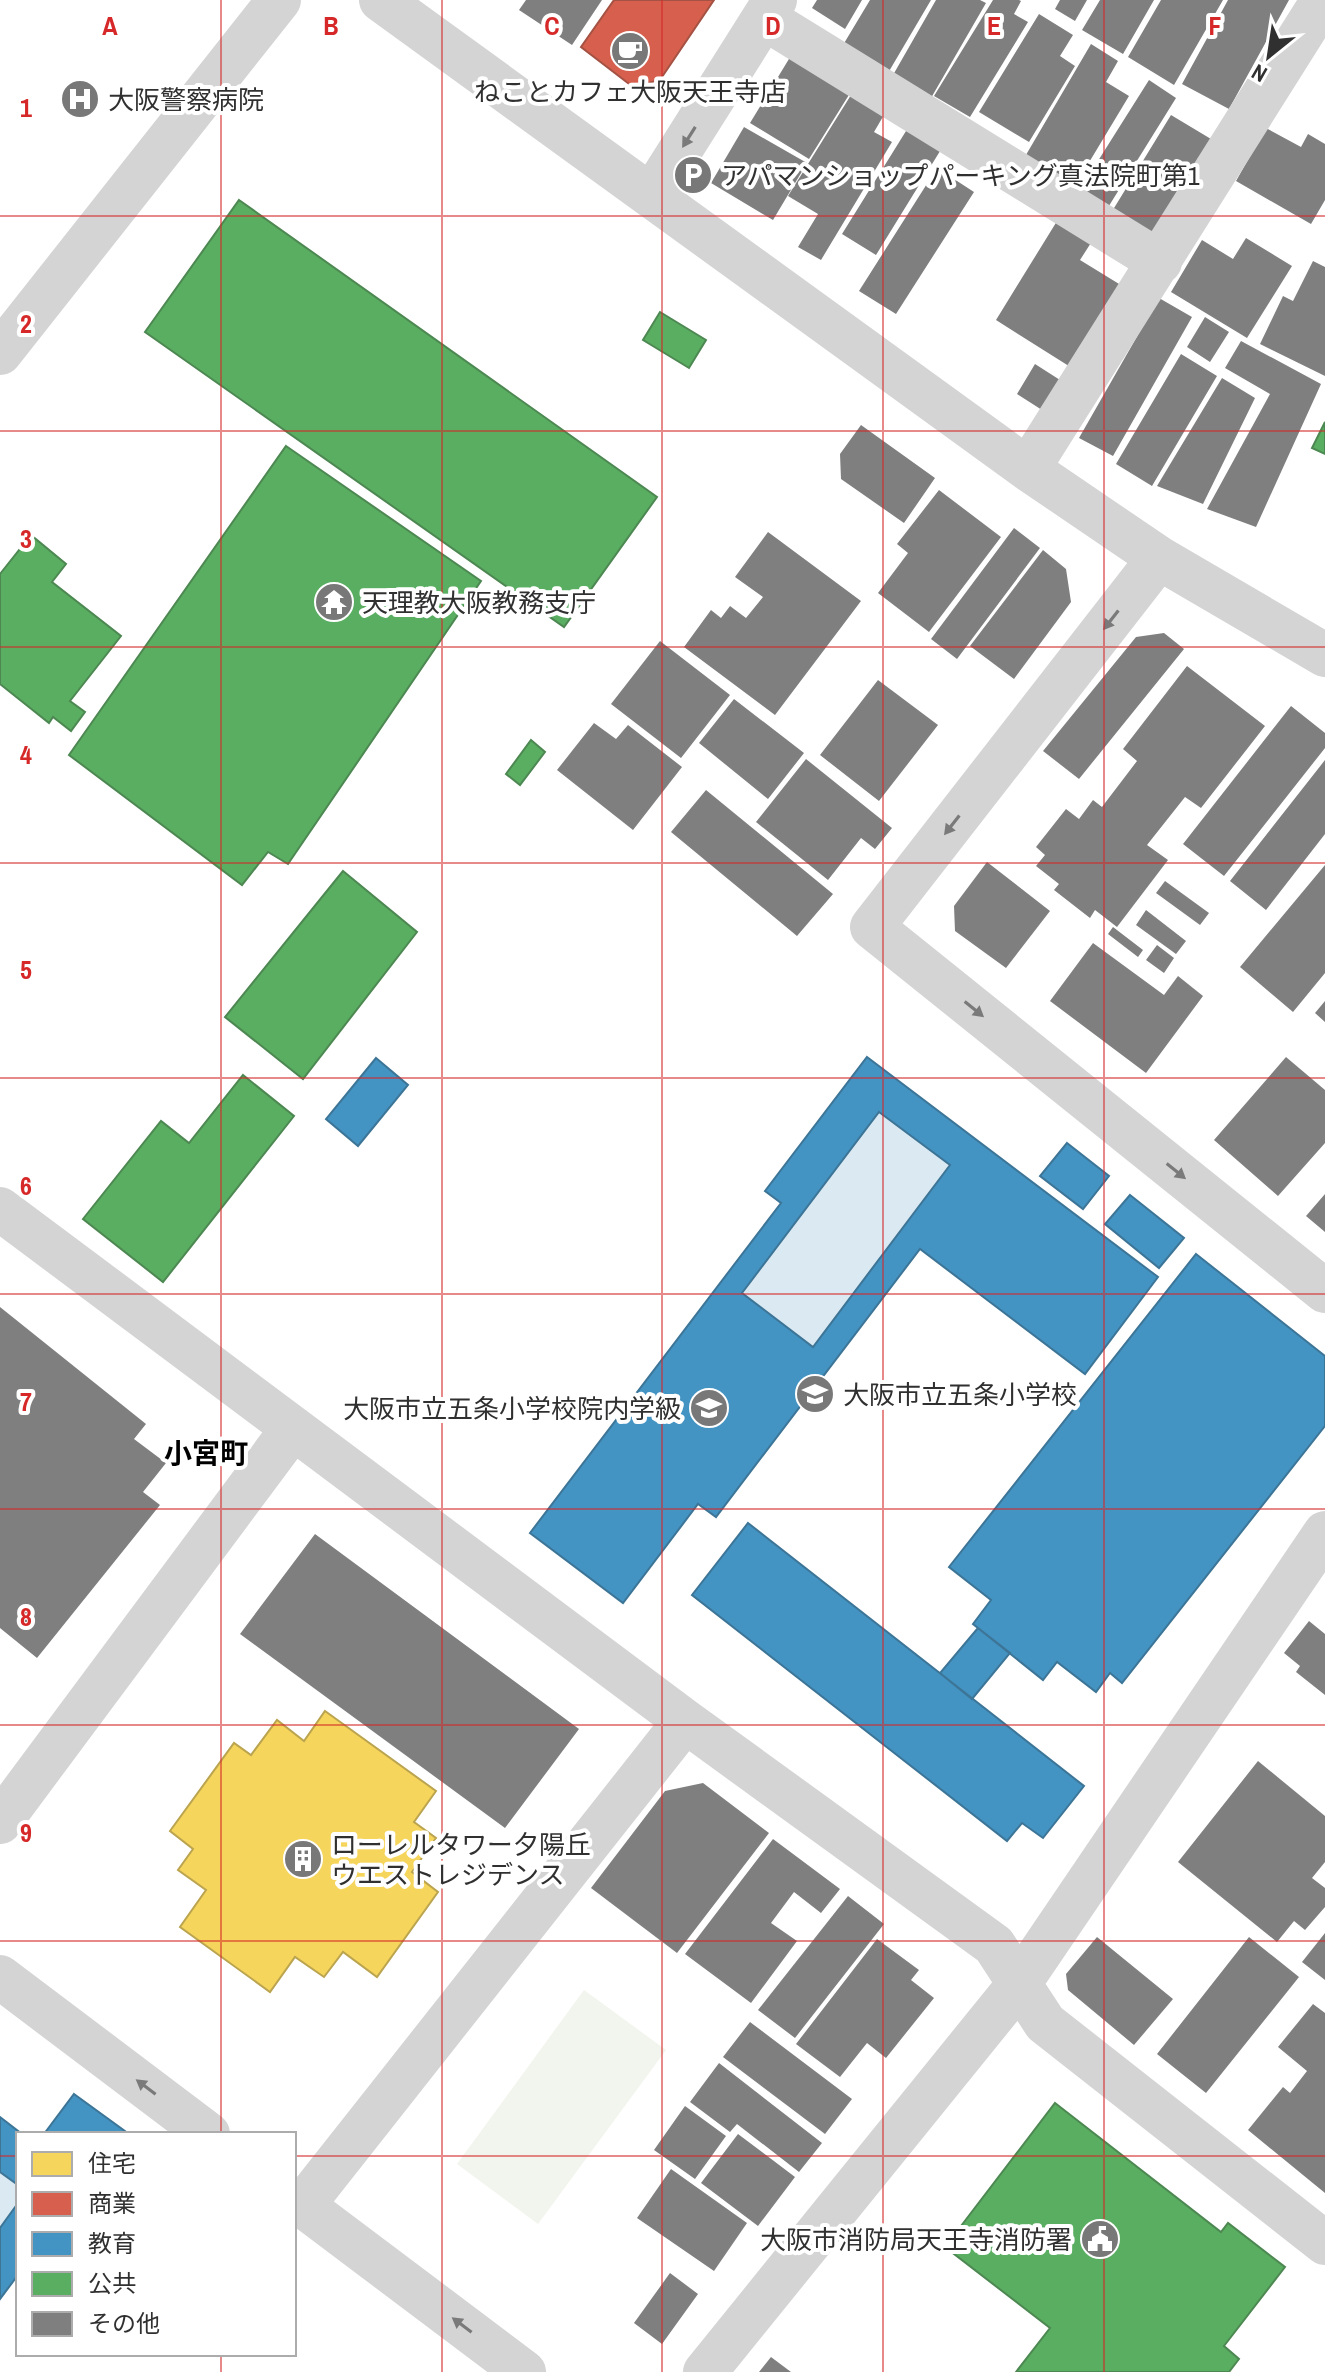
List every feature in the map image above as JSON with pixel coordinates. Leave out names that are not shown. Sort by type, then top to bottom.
[{"type":"street","points":[[0,353],[279,0]]},
{"type":"street","points":[[381,0],[1028,469],[1159,558],[1325,655]]},
{"type":"street","points":[[1028,469],[1323,0]]},
{"type":"street","points":[[652,195],[770,9],[1160,262]]},
{"type":"street","points":[[1159,558],[872,927],[1325,1291]]},
{"type":"street","points":[[0,1209],[685,1721],[994,1945],[1045,2023],[1325,2243]]},
{"type":"street","points":[[0,1822],[293,1428]]},
{"type":"street","points":[[705,2372],[1019,1984],[1325,1533]]},
{"type":"street","points":[[524,2372],[299,2202],[685,1721]]},
{"type":"street","points":[[0,1977],[205,2132]]},
{"type":"shaded area","points":[[879,1112],[950,1165],[813,1347],[742,1293]]},
{"type":"shaded area","points":[[584,1990],[666,2050],[538,2224],[457,2164]]},
{"type":"shaded area","points":[[0,2172],[16,2184],[16,2206],[0,2228]]},
{"type":"building: 住宅","name":"ローレルタワー夕陽丘 ウエストレジデンス","points":[[325,1711],[436,1791],[414,1822],[436,1838],[412,1872],[438,1892],[377,1977],[343,1952],[324,1977],[295,1957],[270,1992],[180,1927],[206,1890],[178,1870],[193,1849],[170,1831],[234,1743],[251,1755],[277,1720],[304,1741]]},
{"type":"building: 商業","points":[[614,0],[714,0],[660,80],[633,87],[581,47]]},
{"type":"building: 教育","points":[[867,1057],[1158,1277],[1085,1374],[920,1249],[716,1517],[698,1504],[623,1603],[530,1533],[781,1203],[765,1191]],"holes":[[[879,1112],[950,1165],[813,1347],[742,1293]]]},
{"type":"building: 教育","points":[[376,1058],[408,1085],[358,1146],[326,1119]]},
{"type":"building: 教育","points":[[1067,1143],[1109,1176],[1083,1209],[1040,1176]]},
{"type":"building: 教育","points":[[1130,1195],[1184,1238],[1159,1268],[1105,1224]]},
{"type":"building: 教育","points":[[1196,1254],[1325,1356],[1325,1426],[1122,1683],[1110,1673],[1096,1692],[1057,1662],[1043,1680],[973,1624],[991,1600],[949,1567]]},
{"type":"building: 教育","points":[[748,1523],[1084,1786],[1043,1838],[1022,1823],[1007,1841],[692,1595]]},
{"type":"building: 教育","points":[[978,1628],[1010,1653],[972,1699],[940,1673]]},
{"type":"building: 教育","points":[[74,2094],[126,2132],[46,2132]]},
{"type":"building: 教育","points":[[0,2117],[19,2132],[16,2132],[16,2184],[0,2172]]},
{"type":"building: 教育","points":[[16,2206],[16,2278],[0,2299],[0,2228]]},
{"type":"building: 公共","points":[[239,200],[657,497],[564,627],[145,332]]},
{"type":"building: 公共","points":[[660,312],[706,340],[689,368],[643,340]]},
{"type":"building: 公共","points":[[1325,422],[1325,454],[1312,448]]},
{"type":"building: 公共","points":[[286,446],[481,581],[288,864],[268,852],[242,885],[69,755]]},
{"type":"building: 公共","points":[[31,535],[66,564],[52,582],[121,636],[70,701],[85,712],[71,731],[53,717],[49,723],[0,684],[0,574]]},
{"type":"building: 公共","points":[[531,740],[545,752],[520,785],[506,774]]},
{"type":"building: 公共","points":[[343,871],[417,932],[303,1079],[225,1017]]},
{"type":"building: 公共","points":[[243,1075],[294,1116],[163,1282],[83,1219],[161,1121],[189,1143]]},
{"type":"building: 公共","name":"大阪市消防局天王寺消防署","points":[[1055,2103],[1221,2232],[1228,2223],[1285,2267],[1224,2346],[1239,2359],[1229,2372],[1016,2372],[1050,2328],[945,2247]]},
{"type":"building: その他","points":[[526,0],[602,0],[572,45],[519,10]]},
{"type":"building: その他","points":[[817,0],[862,0],[845,29],[812,8]]},
{"type":"building: その他","points":[[870,0],[931,0],[888,73],[843,45]]},
{"type":"building: その他","points":[[936,0],[980,0],[986,3],[931,98],[893,75]]},
{"type":"building: その他","points":[[993,0],[1021,1],[1014,14],[1028,22],[970,117],[934,96]]},
{"type":"building: その他","points":[[1060,0],[1087,0],[1075,21],[1055,9]]},
{"type":"building: その他","points":[[1100,0],[1154,0],[1123,54],[1082,30]]},
{"type":"building: その他","points":[[1161,0],[1223,0],[1174,85],[1128,57]]},
{"type":"building: その他","points":[[1228,0],[1289,0],[1229,109],[1182,84]]},
{"type":"building: その他","points":[[1039,14],[1073,35],[1060,56],[1075,66],[1029,142],[979,112]]},
{"type":"building: その他","points":[[1091,44],[1118,61],[1106,82],[1129,96],[1073,189],[1023,160]]},
{"type":"building: その他","points":[[792,54],[852,90],[809,159],[750,123]]},
{"type":"building: その他","points":[[1149,80],[1176,98],[1107,209],[1079,191]]},
{"type":"building: その他","points":[[856,87],[888,108],[874,132],[892,142],[821,260],[798,247],[818,214],[788,196]]},
{"type":"building: その他","points":[[1171,115],[1216,142],[1156,240],[1111,213]]},
{"type":"building: その他","points":[[911,123],[945,143],[876,255],[842,234]]},
{"type":"building: その他","points":[[744,127],[807,163],[773,220],[711,183]]},
{"type":"building: その他","points":[[1266,128],[1301,147],[1308,134],[1325,144],[1325,200],[1311,224],[1236,181]]},
{"type":"building: その他","points":[[937,168],[974,192],[896,314],[859,291]]},
{"type":"building: その他","points":[[1062,213],[1096,235],[1080,260],[1124,287],[1072,368],[996,320]]},
{"type":"building: その他","points":[[1246,238],[1292,266],[1247,338],[1171,292],[1202,240],[1233,259]]},
{"type":"building: その他","points":[[1313,261],[1325,267],[1325,376],[1260,344],[1283,296],[1293,301]]},
{"type":"building: その他","points":[[1159,298],[1192,317],[1113,456],[1079,438]]},
{"type":"building: その他","points":[[1205,317],[1229,332],[1210,362],[1187,347]]},
{"type":"building: その他","points":[[1241,341],[1321,384],[1256,527],[1207,509],[1270,394],[1225,368]]},
{"type":"building: その他","points":[[1181,354],[1217,376],[1152,486],[1116,464]]},
{"type":"building: その他","points":[[1035,364],[1060,380],[1042,410],[1017,394]]},
{"type":"building: その他","points":[[1222,378],[1255,398],[1203,504],[1157,486]]},
{"type":"building: その他","points":[[861,425],[935,478],[904,523],[841,479],[840,454]]},
{"type":"building: その他","points":[[939,490],[1001,537],[929,632],[878,593],[908,553],[897,544]]},
{"type":"building: その他","points":[[1014,528],[1040,548],[957,659],[931,639]]},
{"type":"building: その他","points":[[768,532],[861,601],[775,715],[684,647],[711,610],[721,618],[730,606],[746,618],[763,597],[735,577]]},
{"type":"building: その他","points":[[1043,550],[1066,569],[1071,602],[1014,679],[970,646]]},
{"type":"building: その他","points":[[1164,633],[1184,649],[1079,779],[1043,751],[1136,637]]},
{"type":"building: その他","points":[[660,641],[730,695],[681,758],[611,704]]},
{"type":"building: その他","points":[[1187,666],[1265,726],[1201,808],[1185,797],[1147,845],[1168,860],[1117,927],[1095,910],[1090,918],[1054,890],[1059,884],[1036,866],[1045,855],[1036,847],[1066,809],[1079,819],[1093,800],[1102,807],[1137,761],[1123,749]]},
{"type":"building: その他","points":[[878,680],[938,725],[879,801],[820,755]]},
{"type":"building: その他","points":[[734,699],[804,753],[768,799],[699,743]]},
{"type":"building: その他","points":[[1291,706],[1325,733],[1325,748],[1224,876],[1183,844]]},
{"type":"building: その他","points":[[594,723],[616,739],[628,725],[682,767],[633,830],[557,770]]},
{"type":"building: その他","points":[[806,759],[892,828],[875,849],[861,838],[828,880],[756,822]]},
{"type":"building: その他","points":[[1325,760],[1325,834],[1266,910],[1230,881]]},
{"type":"building: その他","points":[[706,790],[833,894],[797,936],[671,832]]},
{"type":"building: その他","points":[[987,862],[1050,911],[1006,968],[955,931],[954,906]]},
{"type":"building: その他","points":[[1325,865],[1325,973],[1293,1012],[1240,967]]},
{"type":"building: その他","points":[[1165,881],[1209,913],[1200,925],[1156,893]]},
{"type":"building: その他","points":[[1146,910],[1186,941],[1176,954],[1136,925]]},
{"type":"building: その他","points":[[1113,927],[1143,950],[1138,957],[1108,934]]},
{"type":"building: その他","points":[[1093,943],[1164,995],[1178,976],[1203,996],[1146,1073],[1050,1001]]},
{"type":"building: その他","points":[[1157,945],[1174,958],[1164,973],[1146,960]]},
{"type":"building: その他","points":[[1325,1001],[1325,1022],[1315,1013]]},
{"type":"building: その他","points":[[1286,1057],[1325,1090],[1325,1143],[1278,1196],[1214,1140]]},
{"type":"building: その他","points":[[1325,1194],[1325,1232],[1306,1216]]},
{"type":"building: その他","points":[[0,1307],[146,1424],[134,1439],[166,1463],[143,1492],[160,1505],[37,1658],[0,1628]]},
{"type":"building: その他","points":[[315,1534],[579,1729],[505,1828],[240,1634]]},
{"type":"building: その他","points":[[1309,1621],[1325,1634],[1325,1695],[1296,1672],[1300,1666],[1284,1653]]},
{"type":"building: その他","points":[[1258,1761],[1325,1816],[1325,1862],[1312,1878],[1325,1888],[1325,1907],[1305,1930],[1294,1921],[1277,1942],[1178,1862]]},
{"type":"building: その他","points":[[703,1783],[769,1833],[677,1953],[591,1888],[665,1791]]},
{"type":"building: その他","points":[[773,1839],[840,1889],[821,1913],[794,1892],[771,1923],[797,1941],[751,2003],[685,1954]]},
{"type":"building: その他","points":[[848,1896],[884,1924],[795,2038],[758,2010]]},
{"type":"building: その他","points":[[1325,1933],[1325,1980],[1302,1962]]},
{"type":"building: その他","points":[[1097,1937],[1173,1999],[1134,2045],[1068,1990],[1066,1974]]},
{"type":"building: その他","points":[[1249,1937],[1299,1977],[1206,2093],[1157,2054]]},
{"type":"building: その他","points":[[877,1939],[919,1970],[911,1980],[934,1998],[886,2058],[867,2043],[840,2077],[796,2044]]},
{"type":"building: その他","points":[[1313,2004],[1325,2013],[1325,2193],[1248,2130],[1283,2087],[1290,2093],[1307,2071],[1278,2047]]},
{"type":"building: その他","points":[[750,2022],[852,2099],[825,2134],[723,2057]]},
{"type":"building: その他","points":[[719,2063],[822,2143],[799,2172],[737,2124],[730,2132],[690,2102]]},
{"type":"building: その他","points":[[685,2106],[726,2136],[695,2179],[654,2150]]},
{"type":"building: その他","points":[[738,2134],[795,2177],[758,2226],[701,2183]]},
{"type":"building: その他","points":[[671,2169],[747,2223],[714,2271],[637,2218]]},
{"type":"building: その他","points":[[670,2273],[698,2294],[662,2344],[634,2323]]},
{"type":"building: その他","points":[[771,2357],[791,2372],[759,2372]]},
{"type":"place","name":"ねことカフェ大阪天王寺店","points":[[630,51]]},
{"type":"place","name":"大阪警察病院","points":[[80,99]]},
{"type":"place","name":"アパマンショップパーキング真法院町第1","points":[[693,175]]},
{"type":"place","name":"天理教大阪教務支庁","points":[[334,602]]},
{"type":"place","name":"大阪市立五条小学校","points":[[815,1394]]},
{"type":"place","name":"大阪市立五条小学校院内学級","points":[[709,1408]]},
{"type":"place","name":"ローレルタワー夕陽丘 ウエストレジデンス","points":[[303,1859]]},
{"type":"place","name":"大阪市消防局天王寺消防署","points":[[1100,2239]]},
{"type":"district","name":"小宮町","points":[[206,1453]]}]
